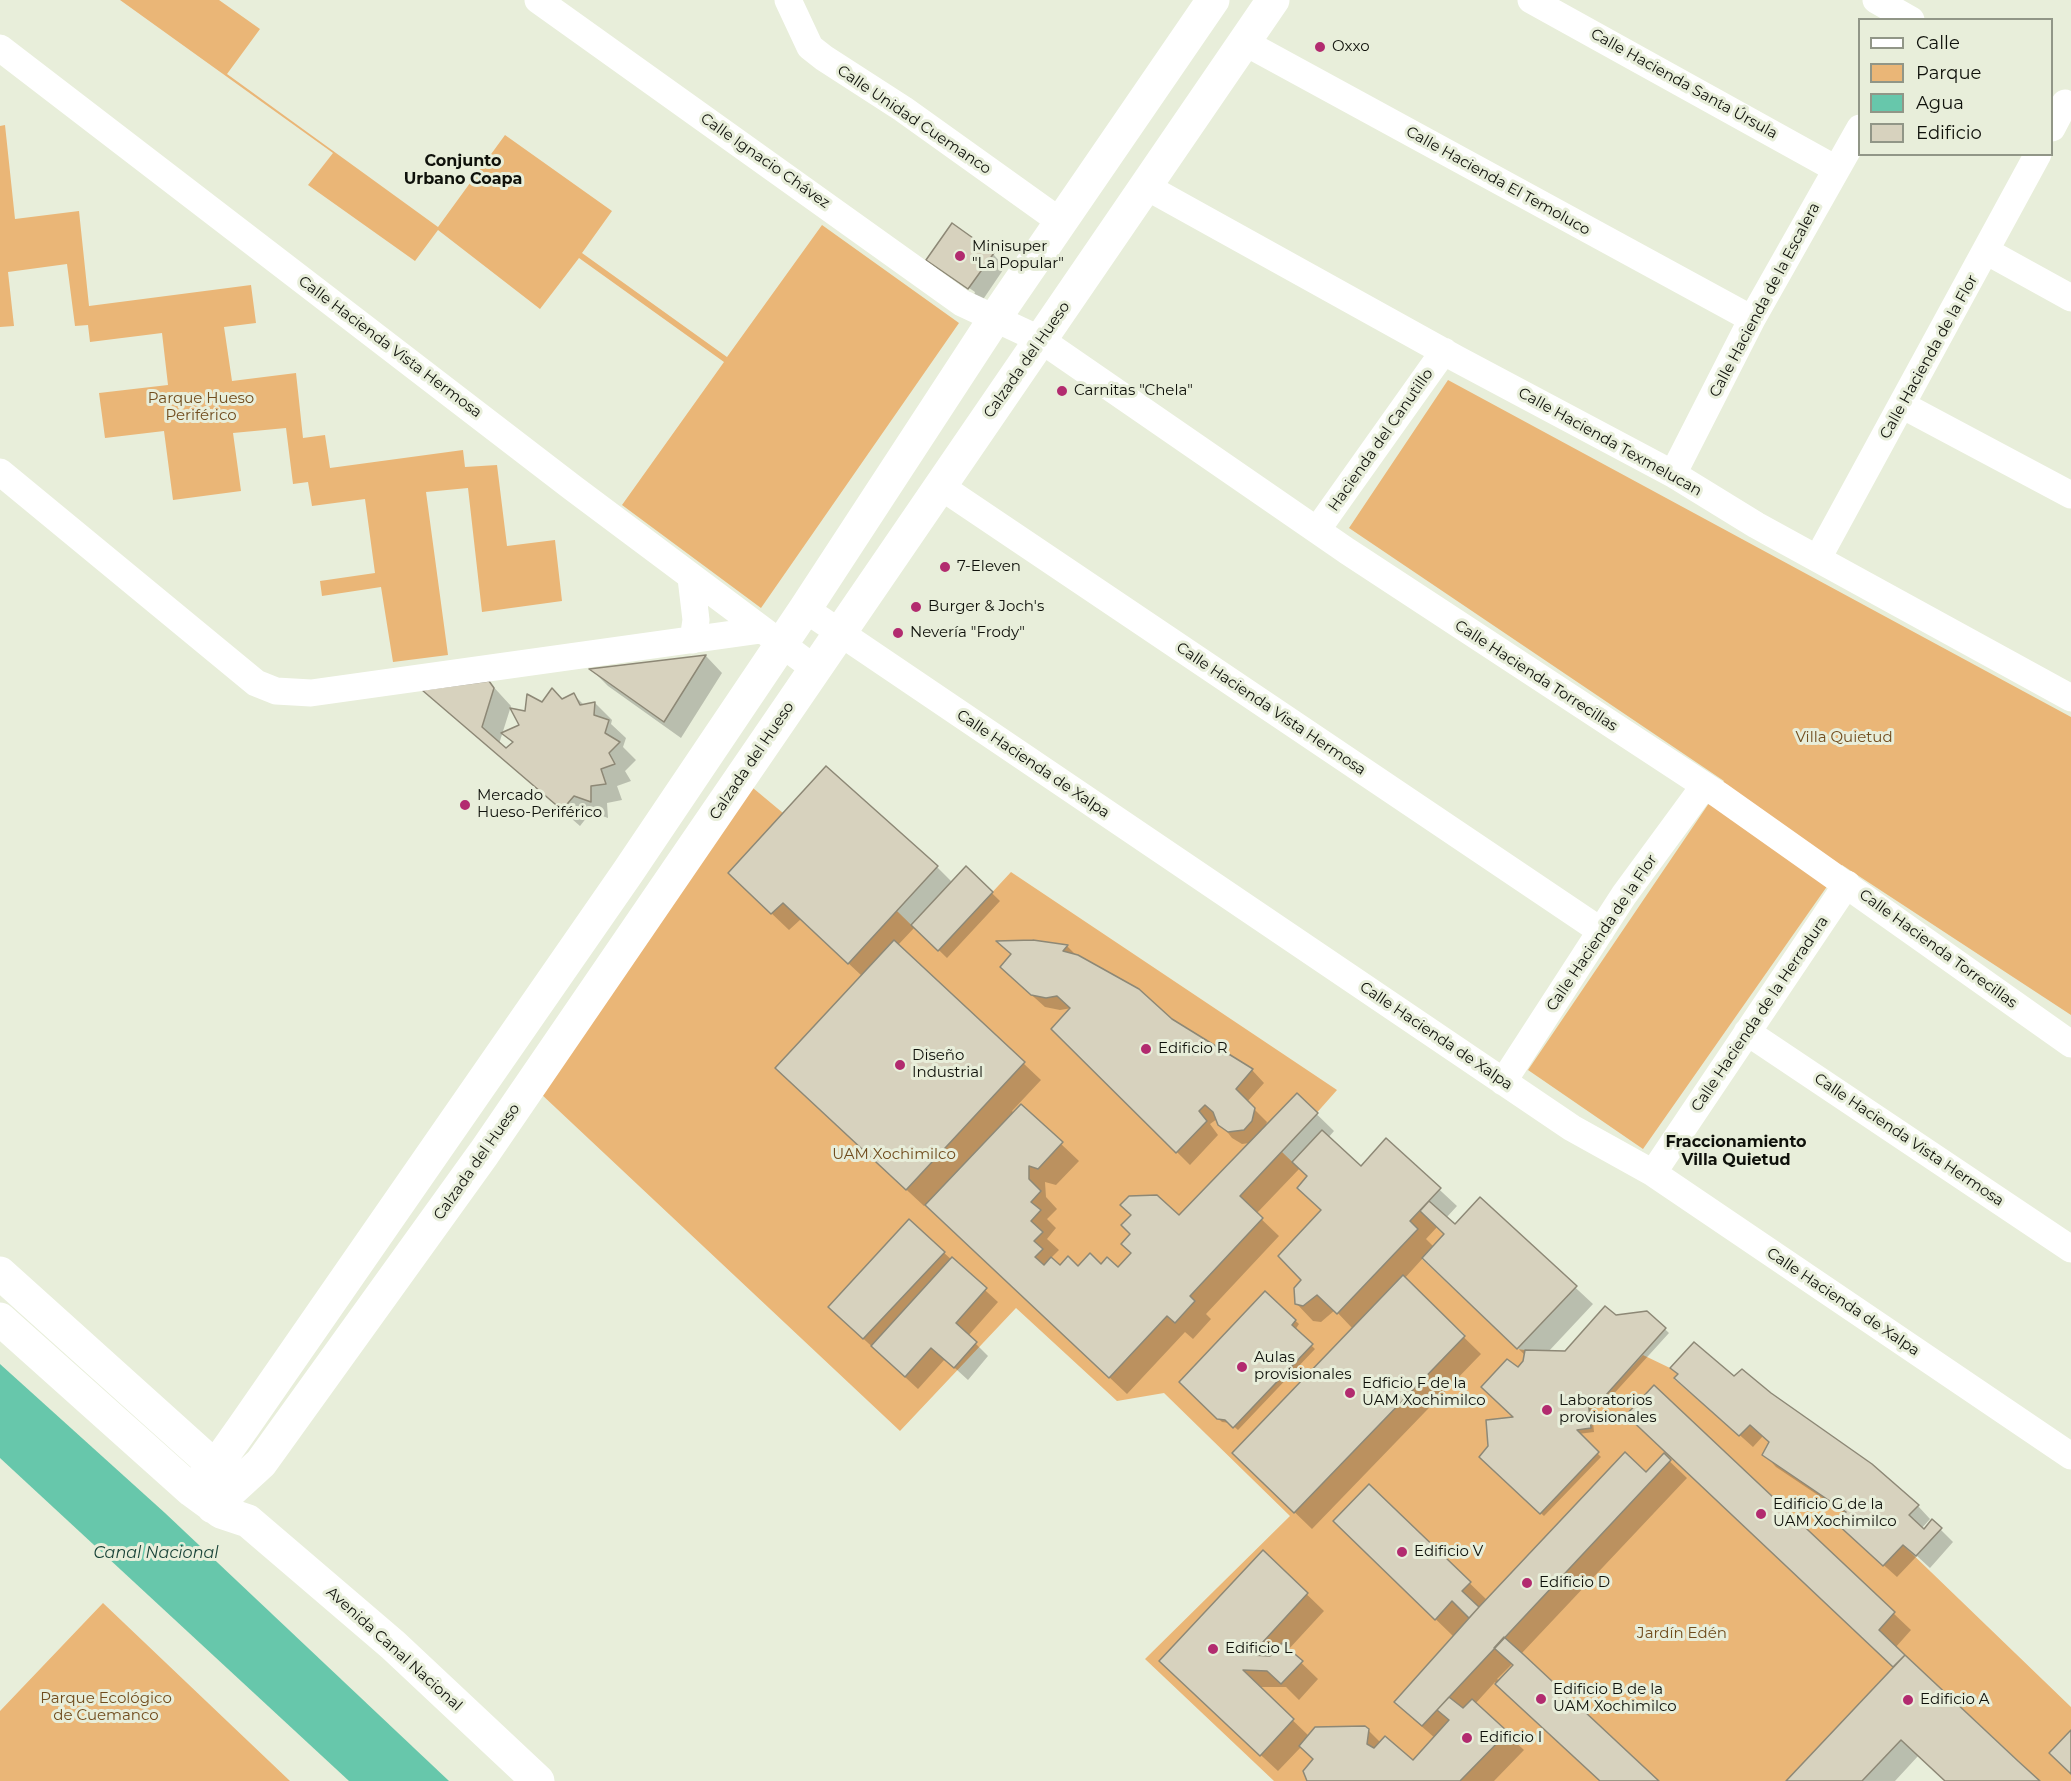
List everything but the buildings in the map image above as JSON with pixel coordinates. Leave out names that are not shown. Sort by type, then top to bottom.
[{"type":"main road","points":[[214,1488],[244,1426],[771,637],[806,609],[995,318],[1213,0]]},
{"type":"main road","name":"Calzada del Hueso","points":[[214,1488],[261,1463],[484,1153],[1273,0]]},
{"type":"main road","name":"Avenida Canal Nacional","points":[[0,1273],[168,1425],[214,1488]]},
{"type":"main road","name":"Avenida Canal Nacional","points":[[0,1319],[214,1488],[248,1521],[393,1645],[538,1781]]},
{"type":"main road","points":[[168,1425],[195,1436],[209,1438],[221,1436],[244,1426]]},
{"type":"street","name":"Calle Ignacio Chávez","points":[[538,0],[962,303],[995,318]]},
{"type":"street","name":"Calle Unidad Cuemanco","points":[[788,0],[810,47],[903,109],[1061,222]]},
{"type":"street","name":"Calle Hacienda Santa Úrsula","points":[[1531,0],[1836,169]]},
{"type":"street","points":[[1876,0],[1908,18]]},
{"type":"street","name":"Calle Hacienda El Temoluco","points":[[1244,42],[1752,320]]},
{"type":"street","name":"Calle Hacienda Vista Hermosa","points":[[0,48],[691,578],[815,669]]},
{"type":"street","points":[[2053,126],[2063,101]]},
{"type":"street","name":"Calle Hacienda de la Escalera","points":[[1673,474],[1752,320],[1858,131]]},
{"type":"street","name":"Calle Hacienda de la Flor","points":[[1818,558],[2037,156]]},
{"type":"street","name":"Calle Hacienda Texmelucan","points":[[1147,187],[1673,474],[1756,525],[2071,698]]},
{"type":"street","points":[[1986,252],[2071,298]]},
{"type":"street","name":"Calle Hacienda Torrecillas","points":[[995,318],[1041,340],[1317,530],[1704,786],[1847,884],[2071,1044]]},
{"type":"street","name":"Hacienda del Canutillo","points":[[1317,530],[1444,351]]},
{"type":"street","points":[[1902,405],[2071,495]]},
{"type":"street","points":[[0,472],[267,689],[311,693],[693,640],[771,637]]},
{"type":"street","name":"Calle Hacienda Vista Hermosa","points":[[940,486],[1601,931]]},
{"type":"street","points":[[691,578],[696,621],[693,640]]},
{"type":"street","name":"Calle Hacienda de Xalpa","points":[[806,609],[1503,1082],[1572,1128],[1653,1173],[2071,1456]]},
{"type":"street","name":"Calle Hacienda de la Flor","points":[[1503,1082],[1601,931],[1704,786]]},
{"type":"street","name":"Calle Hacienda de la Herradura","points":[[1653,1173],[1847,884]]},
{"type":"street","name":"Calle Hacienda Vista Hermosa","points":[[1747,1032],[2071,1249]]},
{"type":"green space","points":[[120,0],[219,0],[260,29],[227,74],[438,227],[505,135],[612,211],[582,253],[727,357],[822,225],[959,323],[761,608],[622,505],[724,362],[579,258],[540,309],[438,230],[415,261],[308,185],[333,153]]},
{"type":"green space","name":"Parque Hueso Periférico","points":[[5,125],[15,219],[79,211],[89,306],[251,285],[256,323],[224,327],[232,381],[296,373],[303,438],[325,435],[330,468],[463,450],[465,467],[497,465],[507,546],[555,540],[562,601],[482,612],[468,488],[426,492],[448,655],[393,662],[381,587],[322,596],[320,581],[375,573],[365,499],[312,506],[308,482],[293,484],[286,428],[233,433],[241,491],[173,500],[164,431],[105,438],[99,393],[168,385],[162,333],[90,342],[88,325],[75,326],[67,264],[8,272],[14,326],[0,327],[0,126]]},
{"type":"green space","name":"Villa Quietud","points":[[1448,380],[2071,717],[2071,1015],[1842,865],[1643,1149],[1528,1070],[1724,781],[1349,528]]},
{"type":"green space","points":[[753,788],[783,813],[728,873],[771,914],[783,903],[848,964],[897,911],[938,951],[1011,872],[1337,1090],[1282,1152],[1307,1176],[1297,1188],[1321,1210],[1278,1256],[1301,1280],[1294,1288],[1295,1304],[1303,1306],[1317,1295],[1337,1314],[1418,1229],[1410,1221],[1420,1211],[1444,1234],[1422,1259],[1517,1349],[1525,1350],[1523,1361],[1518,1367],[1507,1359],[1482,1387],[1513,1417],[1486,1420],[1488,1446],[1479,1457],[1540,1513],[1577,1430],[1591,1428],[1588,1399],[1606,1395],[1643,1355],[1670,1368],[1678,1374],[1674,1379],[1739,1435],[1750,1425],[1769,1442],[1762,1455],[1846,1512],[1836,1523],[1883,1565],[1903,1545],[2071,1707],[2071,1730],[2049,1753],[2071,1774],[2071,1781],[2040,1781],[1905,1655],[1786,1781],[1274,1781],[1145,1659],[1290,1516],[1164,1393],[1117,1401],[1016,1308],[900,1431],[540,1093]],"holes":[[[1404,1277],[1465,1335],[1456,1345]]]},
{"type":"green space","name":"Parque Ecológico de Cuemanco","points":[[103,1603],[290,1781],[0,1781],[0,1711]]},
{"type":"water","name":"Canal Nacional","points":[[0,1364],[165,1513],[449,1781],[349,1781],[0,1458]]},
{"type":"place","name":"Oxxo","points":[[1320,47]]},
{"type":"place","name":"Minisuper \"La Popular\"","points":[[960,256]]},
{"type":"place","name":"Carnitas \"Chela\"","points":[[1062,391]]},
{"type":"place","name":"7-Eleven","points":[[945,567]]},
{"type":"place","name":"Burger & Joch's","points":[[916,607]]},
{"type":"place","name":"Nevería \"Frody\"","points":[[898,633]]},
{"type":"place","name":"Mercado Hueso-Periférico","points":[[465,805]]},
{"type":"place","name":"Edificio R","points":[[1146,1049]]},
{"type":"place","name":"Diseño Industrial","points":[[900,1065]]},
{"type":"place","name":"Aulas provisionales","points":[[1242,1367]]},
{"type":"place","name":"Edficio F de la UAM Xochimilco","points":[[1350,1393]]},
{"type":"place","name":"Laboratorios provisionales","points":[[1547,1410]]},
{"type":"place","name":"Edificio G de la UAM Xochimilco","points":[[1761,1514]]},
{"type":"place","name":"Edificio V","points":[[1402,1552]]},
{"type":"place","name":"Edificio D","points":[[1527,1583]]},
{"type":"place","name":"Edificio L","points":[[1213,1649]]},
{"type":"place","name":"Edificio B de la UAM Xochimilco","points":[[1541,1699]]},
{"type":"place","name":"Edificio A","points":[[1908,1700]]},
{"type":"place","name":"Edificio I","points":[[1467,1738]]},
{"type":"district","name":"Conjunto Urbano Coapa","points":[[463,170]]},
{"type":"district","name":"Fraccionamiento Villa Quietud","points":[[1736,1151]]},
{"type":"park label","name":"UAM Xochimilco","points":[[894,1155]]},
{"type":"park label","name":"Jardín Edén","points":[[1682,1634]]}]
